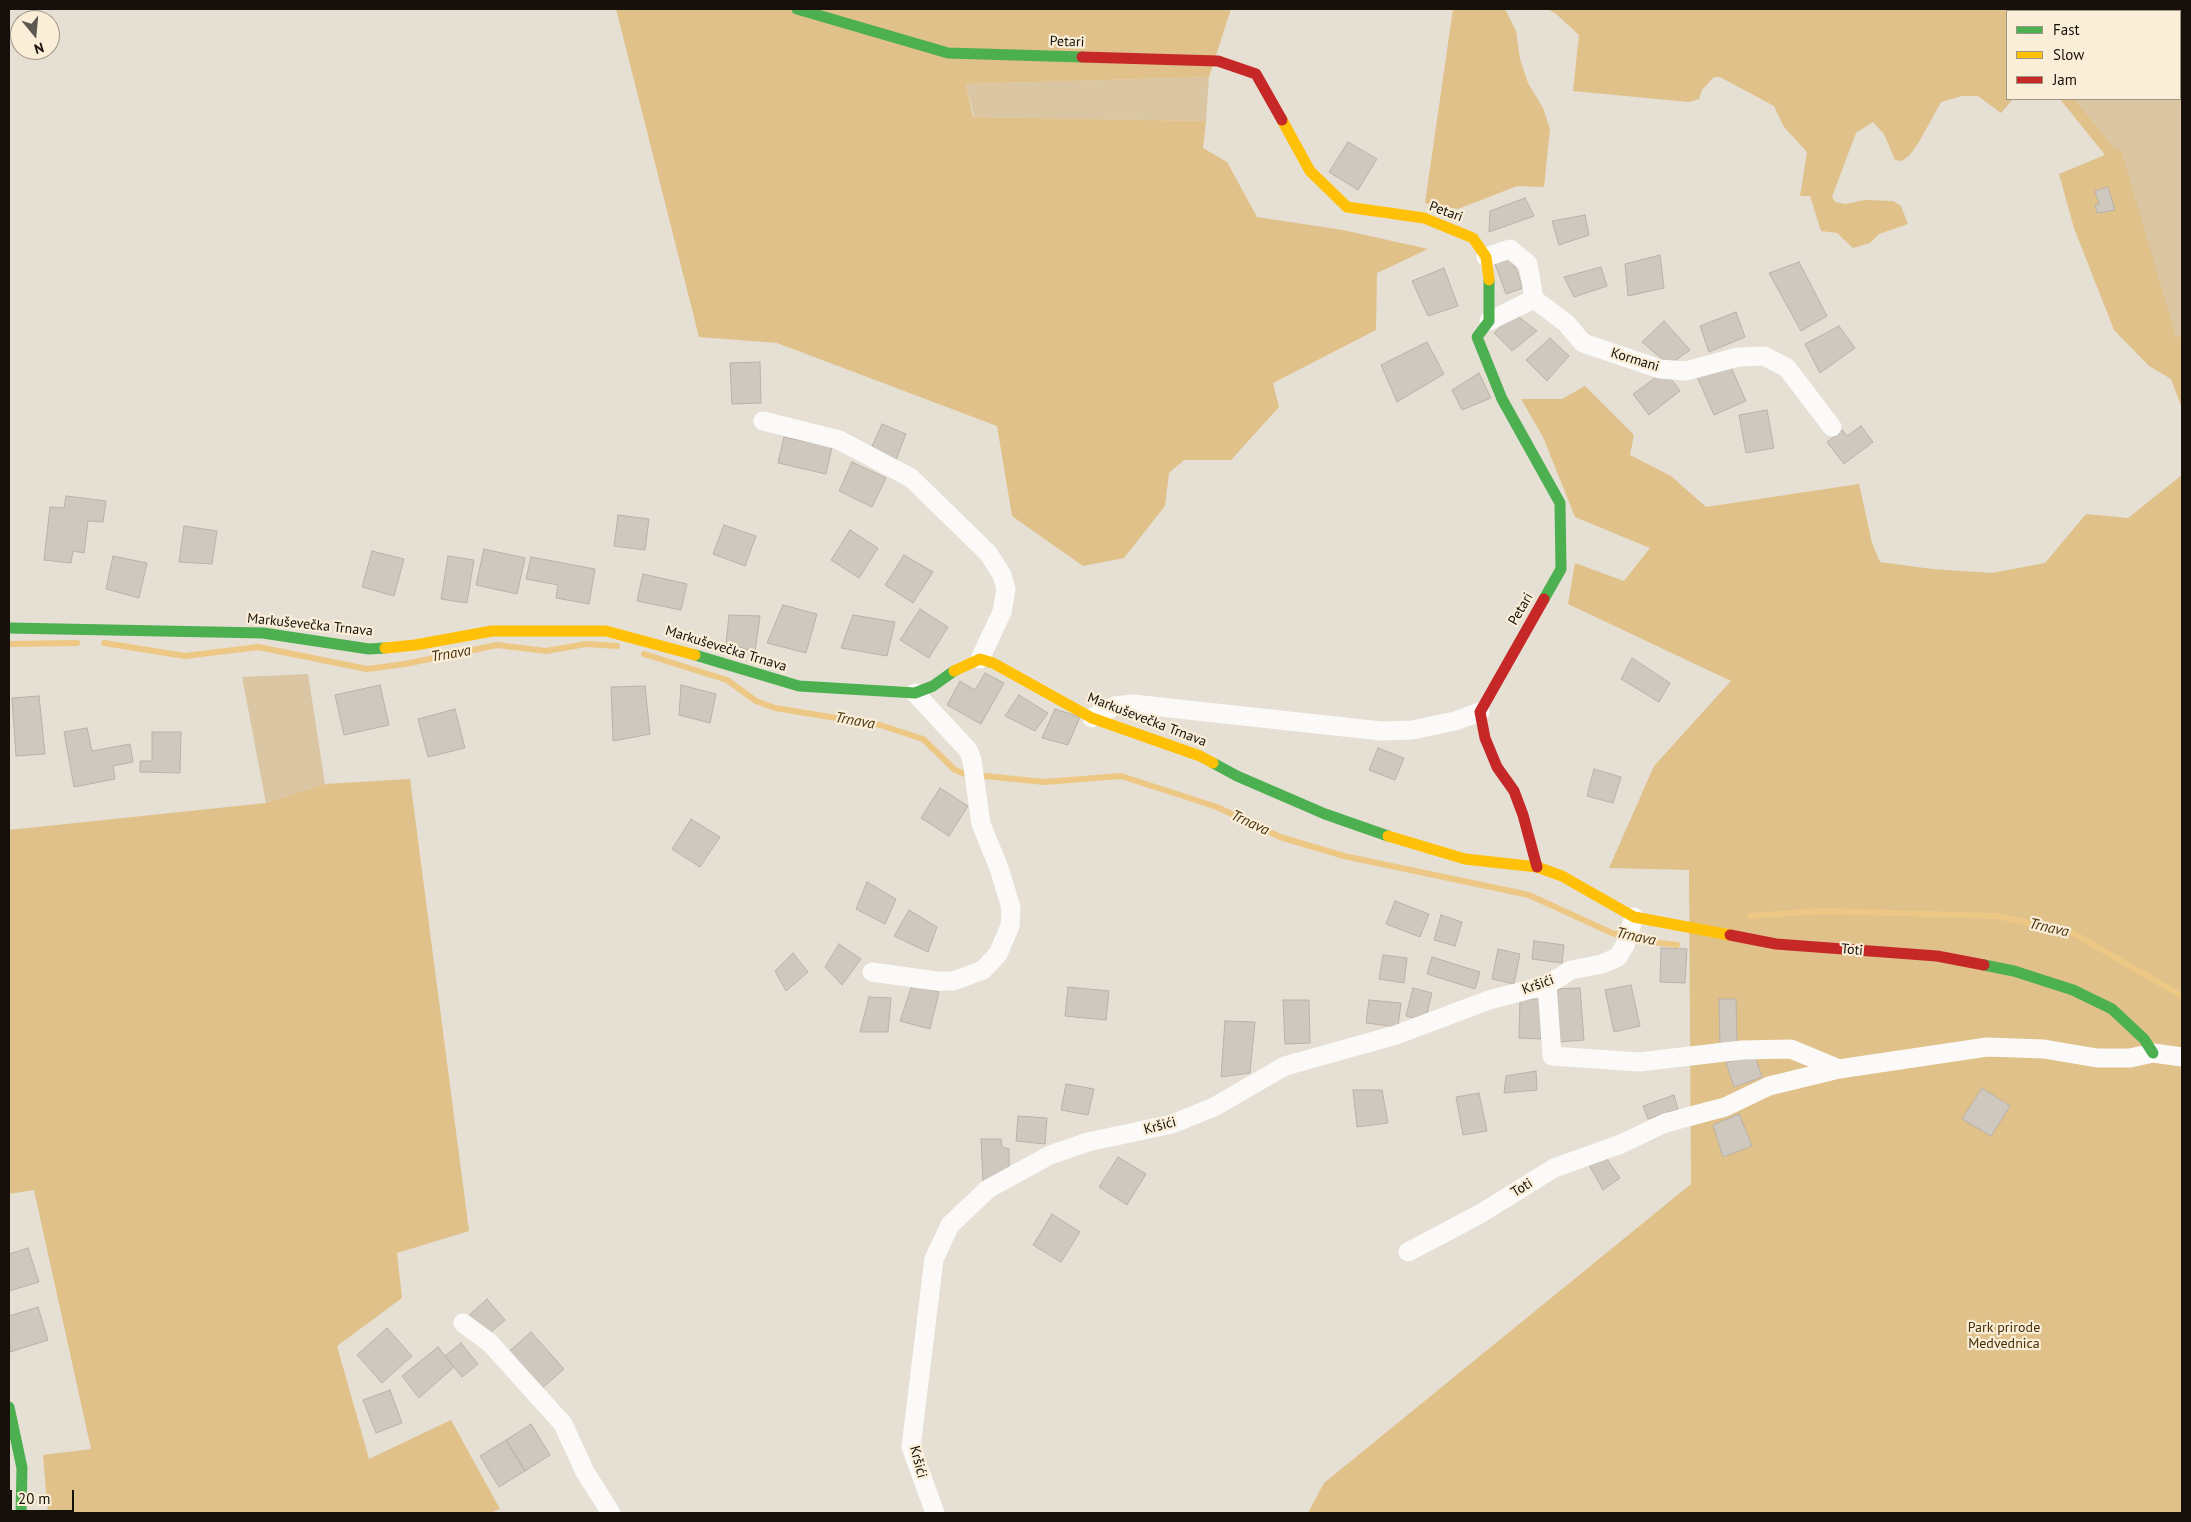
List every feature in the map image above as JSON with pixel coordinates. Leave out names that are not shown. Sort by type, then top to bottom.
[{"type":"street","name":"Petari","points":[[797,9],[948,54],[1218,62],[1256,74],[1310,171],[1347,207],[1424,218],[1473,238],[1486,257],[1489,284],[1489,321],[1477,337],[1502,400],[1560,503],[1561,569],[1480,712]]},
{"type":"street","points":[[1486,257],[1510,249],[1528,264],[1534,299],[1489,321]]},
{"type":"street","name":"Kormani","points":[[1534,299],[1566,323],[1583,343],[1660,369],[1686,371],[1738,357],[1764,356],[1787,368],[1832,427]]},
{"type":"street","points":[[763,421],[839,440],[911,478],[988,553],[1002,575],[1006,589],[1002,612],[980,659]]},
{"type":"street","name":"Markuševečka Trnava","points":[[9,628],[262,633],[369,648],[415,645],[492,631],[606,631],[666,646],[749,673],[799,686],[915,693],[933,686],[960,666],[980,659],[993,663],[1029,685],[1092,718],[1200,756],[1237,776],[1325,814],[1465,859],[1537,867]]},
{"type":"street","points":[[872,972],[936,981],[953,981],[983,970],[998,954],[1010,926],[1011,908],[999,868],[981,824],[975,778],[968,750],[915,693]]},
{"type":"street","points":[[1092,718],[1115,706],[1133,704],[1381,732],[1412,730],[1454,721],[1480,712],[1485,738],[1497,767],[1514,791],[1523,815],[1537,867]]},
{"type":"street","name":"Toti","points":[[1537,867],[1562,876],[1630,931],[1937,956],[2014,971],[2073,990],[2112,1009],[2144,1040],[2154,1053]]},
{"type":"street","name":"Kršići","points":[[935,1513],[911,1447],[934,1259],[950,1225],[988,1189],[1050,1155],[1088,1142],[1172,1124],[1214,1107],[1285,1066],[1396,1035],[1489,1000],[1546,985],[1571,970],[1602,964],[1618,957],[1630,931]]},
{"type":"street","points":[[1546,985],[1552,1056],[1639,1062],[1742,1050],[1791,1048],[1839,1069]]},
{"type":"street","name":"Toti","points":[[1408,1252],[1480,1214],[1554,1168],[1621,1144],[1666,1123],[1725,1107],[1769,1086],[1839,1069],[1987,1047],[2044,1049],[2097,1058],[2130,1058],[2154,1053],[2182,1057]]},
{"type":"street","points":[[462,1323],[490,1343],[563,1424],[585,1472],[610,1513]]},
{"type":"street","points":[[9,1406],[22,1468],[21,1513]]},
{"type":"shaded area","points":[[2182,9],[2182,336],[2176,337],[2114,148],[2076,100],[2181,100],[2181,10],[2074,10]]},
{"type":"shaded area","points":[[1209,77],[1206,121],[974,117],[966,84]]},
{"type":"shaded area","points":[[308,674],[325,784],[266,803],[242,677]]},
{"type":"green space","points":[[616,9],[1231,9],[1209,77],[966,84],[973,117],[1206,121],[1203,148],[1227,162],[1257,217],[1343,230],[1428,249],[1377,273],[1376,330],[1273,383],[1279,407],[1231,460],[1184,460],[1169,473],[1165,506],[1124,558],[1083,566],[1012,516],[997,426],[777,343],[699,337]]},
{"type":"green space","points":[[1453,9],[1505,9],[1516,31],[1520,59],[1528,83],[1543,108],[1550,129],[1544,187],[1517,186],[1458,209],[1425,203]]},
{"type":"green space","points":[[1547,9],[2074,9],[2006,10],[2006,100],[2012,100],[2001,113],[1978,96],[1962,96],[1941,102],[1919,142],[1909,156],[1901,161],[1895,160],[1884,134],[1873,122],[1856,133],[1832,197],[1835,202],[1845,204],[1865,200],[1893,201],[1901,206],[1908,224],[1879,234],[1870,243],[1853,248],[1837,233],[1821,231],[1810,196],[1800,196],[1807,152],[1784,127],[1774,106],[1720,77],[1714,77],[1702,90],[1699,99],[1689,102],[1573,91],[1579,35],[1555,13]]},
{"type":"green space","points":[[2061,100],[2076,100],[2114,148],[2121,150],[2176,337],[2182,336],[2182,408],[2171,379],[2149,366],[2114,330],[2074,228],[2059,174],[2105,155]]},
{"type":"green space","name":"Park prirode Medvednica","points":[[1585,386],[1634,435],[1630,455],[1671,476],[1706,507],[1859,484],[1872,543],[1880,562],[1932,569],[1992,573],[2045,563],[2086,514],[2128,518],[2182,475],[2182,1513],[1308,1513],[1324,1483],[1691,1184],[1689,870],[1609,868],[1654,766],[1731,681],[1568,604],[1575,563],[1624,581],[1650,548],[1575,517],[1543,437],[1521,399],[1562,399]]},
{"type":"green space","points":[[410,779],[469,1231],[397,1253],[402,1298],[337,1346],[369,1459],[451,1420],[500,1509],[490,1513],[48,1513],[43,1455],[91,1449],[34,1190],[9,1194],[9,830],[266,803],[325,784]]},
{"type":"building","points":[[1348,142],[1377,159],[1358,190],[1329,172]]},
{"type":"building","points":[[2108,187],[2115,210],[2097,213],[2095,205],[2099,204],[2095,191]]},
{"type":"building","points":[[1525,198],[1534,216],[1489,232],[1490,211]]},
{"type":"building","points":[[1585,215],[1589,235],[1559,245],[1552,221]]},
{"type":"building","points":[[1511,255],[1523,288],[1506,294],[1494,261]]},
{"type":"building","points":[[1660,255],[1664,288],[1628,296],[1625,264]]},
{"type":"building","points":[[1799,262],[1827,316],[1801,331],[1769,273]]},
{"type":"building","points":[[1601,267],[1607,286],[1574,297],[1564,277]]},
{"type":"building","points":[[1444,268],[1458,306],[1428,316],[1412,281]]},
{"type":"building","points":[[1736,312],[1745,337],[1709,352],[1700,326]]},
{"type":"building","points":[[1515,314],[1537,331],[1512,351],[1494,333]]},
{"type":"building","points":[[1664,321],[1690,350],[1669,365],[1642,342]]},
{"type":"building","points":[[1839,326],[1855,348],[1820,373],[1805,344]]},
{"type":"building","points":[[1550,338],[1569,356],[1547,381],[1526,360]]},
{"type":"building","points":[[1427,342],[1444,374],[1397,402],[1381,365]]},
{"type":"building","points":[[760,362],[761,403],[732,404],[730,363]]},
{"type":"building","points":[[1729,363],[1746,401],[1714,415],[1697,377]]},
{"type":"building","points":[[1665,371],[1680,391],[1649,415],[1633,394]]},
{"type":"building","points":[[1479,373],[1491,398],[1462,410],[1452,390]]},
{"type":"building","points":[[1767,410],[1774,448],[1746,453],[1739,415]]},
{"type":"building","points":[[882,424],[906,434],[895,462],[870,451]]},
{"type":"building","points":[[1861,426],[1873,442],[1844,464],[1827,442],[1842,430],[1847,436]]},
{"type":"building","points":[[784,437],[832,447],[826,474],[778,463]]},
{"type":"building","points":[[852,462],[886,478],[872,507],[839,491]]},
{"type":"building","points":[[66,496],[106,501],[103,522],[88,521],[84,553],[73,551],[71,563],[44,560],[50,507],[64,508]]},
{"type":"building","points":[[618,515],[649,519],[645,550],[614,546]]},
{"type":"building","points":[[724,525],[756,536],[745,566],[713,554]]},
{"type":"building","points":[[184,526],[217,531],[212,564],[179,562]]},
{"type":"building","points":[[850,530],[878,548],[859,578],[831,560]]},
{"type":"building","points":[[484,549],[525,558],[517,594],[476,585]]},
{"type":"building","points":[[372,551],[404,559],[394,596],[362,587]]},
{"type":"building","points":[[904,555],[933,572],[913,603],[885,585]]},
{"type":"building","points":[[113,556],[147,563],[139,598],[106,589]]},
{"type":"building","points":[[448,556],[474,560],[467,603],[441,599]]},
{"type":"building","points":[[531,557],[595,569],[589,604],[556,598],[558,585],[526,579]]},
{"type":"building","points":[[643,574],[687,584],[681,610],[637,601]]},
{"type":"building","points":[[783,605],[817,614],[806,653],[767,643]]},
{"type":"building","points":[[920,609],[948,627],[929,658],[900,640]]},
{"type":"building","points":[[729,615],[760,616],[755,652],[726,643]]},
{"type":"building","points":[[853,615],[895,622],[887,656],[841,648]]},
{"type":"building","points":[[1632,658],[1670,683],[1659,702],[1621,679]]},
{"type":"building","points":[[985,673],[1004,683],[981,724],[947,705],[960,681],[975,690]]},
{"type":"building","points":[[380,685],[389,725],[344,735],[335,695]]},
{"type":"building","points":[[681,685],[716,694],[710,723],[679,715]]},
{"type":"building","points":[[645,686],[650,734],[613,741],[611,687]]},
{"type":"building","points":[[1019,695],[1048,713],[1035,731],[1005,716]]},
{"type":"building","points":[[39,696],[45,754],[16,756],[12,698]]},
{"type":"building","points":[[455,709],[465,748],[428,757],[418,719]]},
{"type":"building","points":[[1055,709],[1080,717],[1068,745],[1042,738]]},
{"type":"building","points":[[87,728],[92,751],[130,744],[133,762],[113,766],[115,779],[74,787],[64,732]]},
{"type":"building","points":[[152,732],[181,732],[180,773],[140,772],[140,761],[152,761]]},
{"type":"building","points":[[1378,748],[1404,758],[1395,780],[1369,770]]},
{"type":"building","points":[[1594,769],[1621,777],[1613,803],[1587,796]]},
{"type":"building","points":[[940,788],[968,806],[949,836],[921,818]]},
{"type":"building","points":[[691,819],[720,837],[700,867],[672,849]]},
{"type":"building","points":[[867,882],[896,899],[885,924],[856,909]]},
{"type":"building","points":[[1395,901],[1429,914],[1420,937],[1386,924]]},
{"type":"building","points":[[909,910],[937,927],[928,952],[894,936]]},
{"type":"building","points":[[1441,915],[1462,922],[1455,946],[1434,940]]},
{"type":"building","points":[[1534,941],[1564,945],[1562,963],[1532,959]]},
{"type":"building","points":[[839,944],[861,959],[842,985],[825,967]]},
{"type":"building","points":[[1661,948],[1687,949],[1685,983],[1660,982]]},
{"type":"building","points":[[1498,949],[1520,954],[1514,984],[1492,979]]},
{"type":"building","points":[[793,953],[808,972],[786,991],[775,971]]},
{"type":"building","points":[[1383,955],[1407,958],[1404,983],[1379,979]]},
{"type":"building","points":[[1432,957],[1480,972],[1475,989],[1427,974]]},
{"type":"building","points":[[912,985],[939,992],[930,1029],[900,1021]]},
{"type":"building","points":[[1631,985],[1640,1026],[1614,1032],[1605,990]]},
{"type":"building","points":[[1068,987],[1109,991],[1106,1020],[1065,1016]]},
{"type":"building","points":[[1413,988],[1432,993],[1425,1021],[1406,1016]]},
{"type":"building","points":[[1580,988],[1584,1040],[1559,1042],[1555,989]]},
{"type":"building","points":[[869,997],[891,998],[888,1032],[860,1032]]},
{"type":"building","points":[[1520,999],[1542,999],[1541,1039],[1519,1038]]},
{"type":"building","points":[[1719,999],[1736,999],[1737,1045],[1720,1045]]},
{"type":"building","points":[[1283,1000],[1309,1000],[1310,1043],[1285,1044]]},
{"type":"building","points":[[1369,1000],[1401,1003],[1398,1027],[1366,1023]]},
{"type":"building","points":[[1225,1021],[1255,1022],[1250,1073],[1221,1077]]},
{"type":"building","points":[[1754,1053],[1762,1077],[1734,1087],[1726,1063]]},
{"type":"building","points":[[1536,1071],[1537,1090],[1504,1093],[1506,1076]]},
{"type":"building","points":[[1066,1084],[1094,1089],[1088,1115],[1061,1110]]},
{"type":"building","points":[[1982,1088],[2010,1106],[1991,1136],[1962,1119]]},
{"type":"building","points":[[1353,1090],[1382,1090],[1388,1123],[1357,1127]]},
{"type":"building","points":[[1479,1093],[1487,1131],[1463,1135],[1456,1097]]},
{"type":"building","points":[[1674,1095],[1678,1109],[1648,1119],[1643,1106]]},
{"type":"building","points":[[1739,1114],[1752,1146],[1723,1157],[1713,1125]]},
{"type":"building","points":[[1018,1116],[1047,1118],[1045,1144],[1016,1141]]},
{"type":"building","points":[[981,1139],[1001,1139],[1002,1147],[1009,1149],[1009,1170],[983,1182]]},
{"type":"building","points":[[1605,1156],[1620,1178],[1603,1190],[1589,1165]]},
{"type":"building","points":[[1118,1157],[1146,1174],[1127,1205],[1099,1187]]},
{"type":"building","points":[[1052,1214],[1080,1232],[1061,1262],[1033,1245]]},
{"type":"building","points":[[28,1248],[39,1282],[9,1291],[9,1254]]},
{"type":"building","points":[[487,1299],[505,1320],[485,1337],[467,1317]]},
{"type":"building","points":[[38,1307],[48,1340],[10,1352],[9,1316]]},
{"type":"building","points":[[387,1328],[412,1356],[382,1383],[357,1355]]},
{"type":"building","points":[[531,1332],[564,1369],[539,1391],[506,1354]]},
{"type":"building","points":[[461,1343],[478,1364],[462,1377],[445,1356]]},
{"type":"building","points":[[438,1347],[454,1367],[419,1398],[402,1376]]},
{"type":"building","points":[[390,1390],[402,1423],[376,1433],[363,1400]]},
{"type":"building","points":[[531,1424],[550,1455],[525,1471],[506,1440]]},
{"type":"building","points":[[506,1440],[525,1471],[499,1487],[480,1456]]},
{"type":"waterway","name":"Trnava","points":[[9,644],[77,643]]},
{"type":"waterway","name":"Trnava","points":[[104,643],[185,656],[258,647],[367,669],[405,664],[497,645],[546,651],[586,644],[617,646]]},
{"type":"waterway","name":"Trnava","points":[[644,654],[727,680],[756,701],[775,708],[880,725],[923,739],[955,770],[965,774],[1044,782],[1121,776],[1217,807],[1280,837],[1344,856],[1529,895],[1612,933],[1644,941],[1677,945]]},
{"type":"waterway","name":"Trnava","points":[[1750,916],[1822,911],[1997,916],[2073,933],[2182,996]]},
{"type":"traffic: fast","points":[[797,9],[948,53],[1082,57]]},
{"type":"traffic: fast","points":[[1489,280],[1489,321],[1477,337],[1502,399],[1560,503],[1561,569],[1544,599]]},
{"type":"traffic: fast","points":[[9,628],[263,633],[369,649],[385,648]]},
{"type":"traffic: fast","points":[[695,655],[799,686],[915,693],[933,686],[954,671]]},
{"type":"traffic: fast","points":[[1213,763],[1237,776],[1325,814],[1388,836]]},
{"type":"traffic: fast","points":[[1984,965],[2014,971],[2073,990],[2112,1009],[2144,1039],[2153,1053]]},
{"type":"traffic: fast","points":[[9,1407],[22,1468],[21,1513]]},
{"type":"traffic: slow","points":[[1282,120],[1310,171],[1347,207],[1424,218],[1473,238],[1486,257],[1489,280]]},
{"type":"traffic: slow","points":[[385,648],[415,645],[492,631],[606,631],[695,655]]},
{"type":"traffic: slow","points":[[954,671],[980,659],[993,663],[1092,718],[1200,756],[1213,763]]},
{"type":"traffic: slow","points":[[1388,836],[1465,859],[1537,867],[1562,876],[1634,917],[1730,935]]},
{"type":"traffic: jam","points":[[1082,57],[1218,61],[1256,74],[1282,120]]},
{"type":"traffic: jam","points":[[1537,867],[1523,815],[1514,791],[1497,767],[1485,738],[1480,712],[1544,599]]},
{"type":"traffic: jam","points":[[1730,935],[1776,944],[1937,956],[1984,965]]}]
